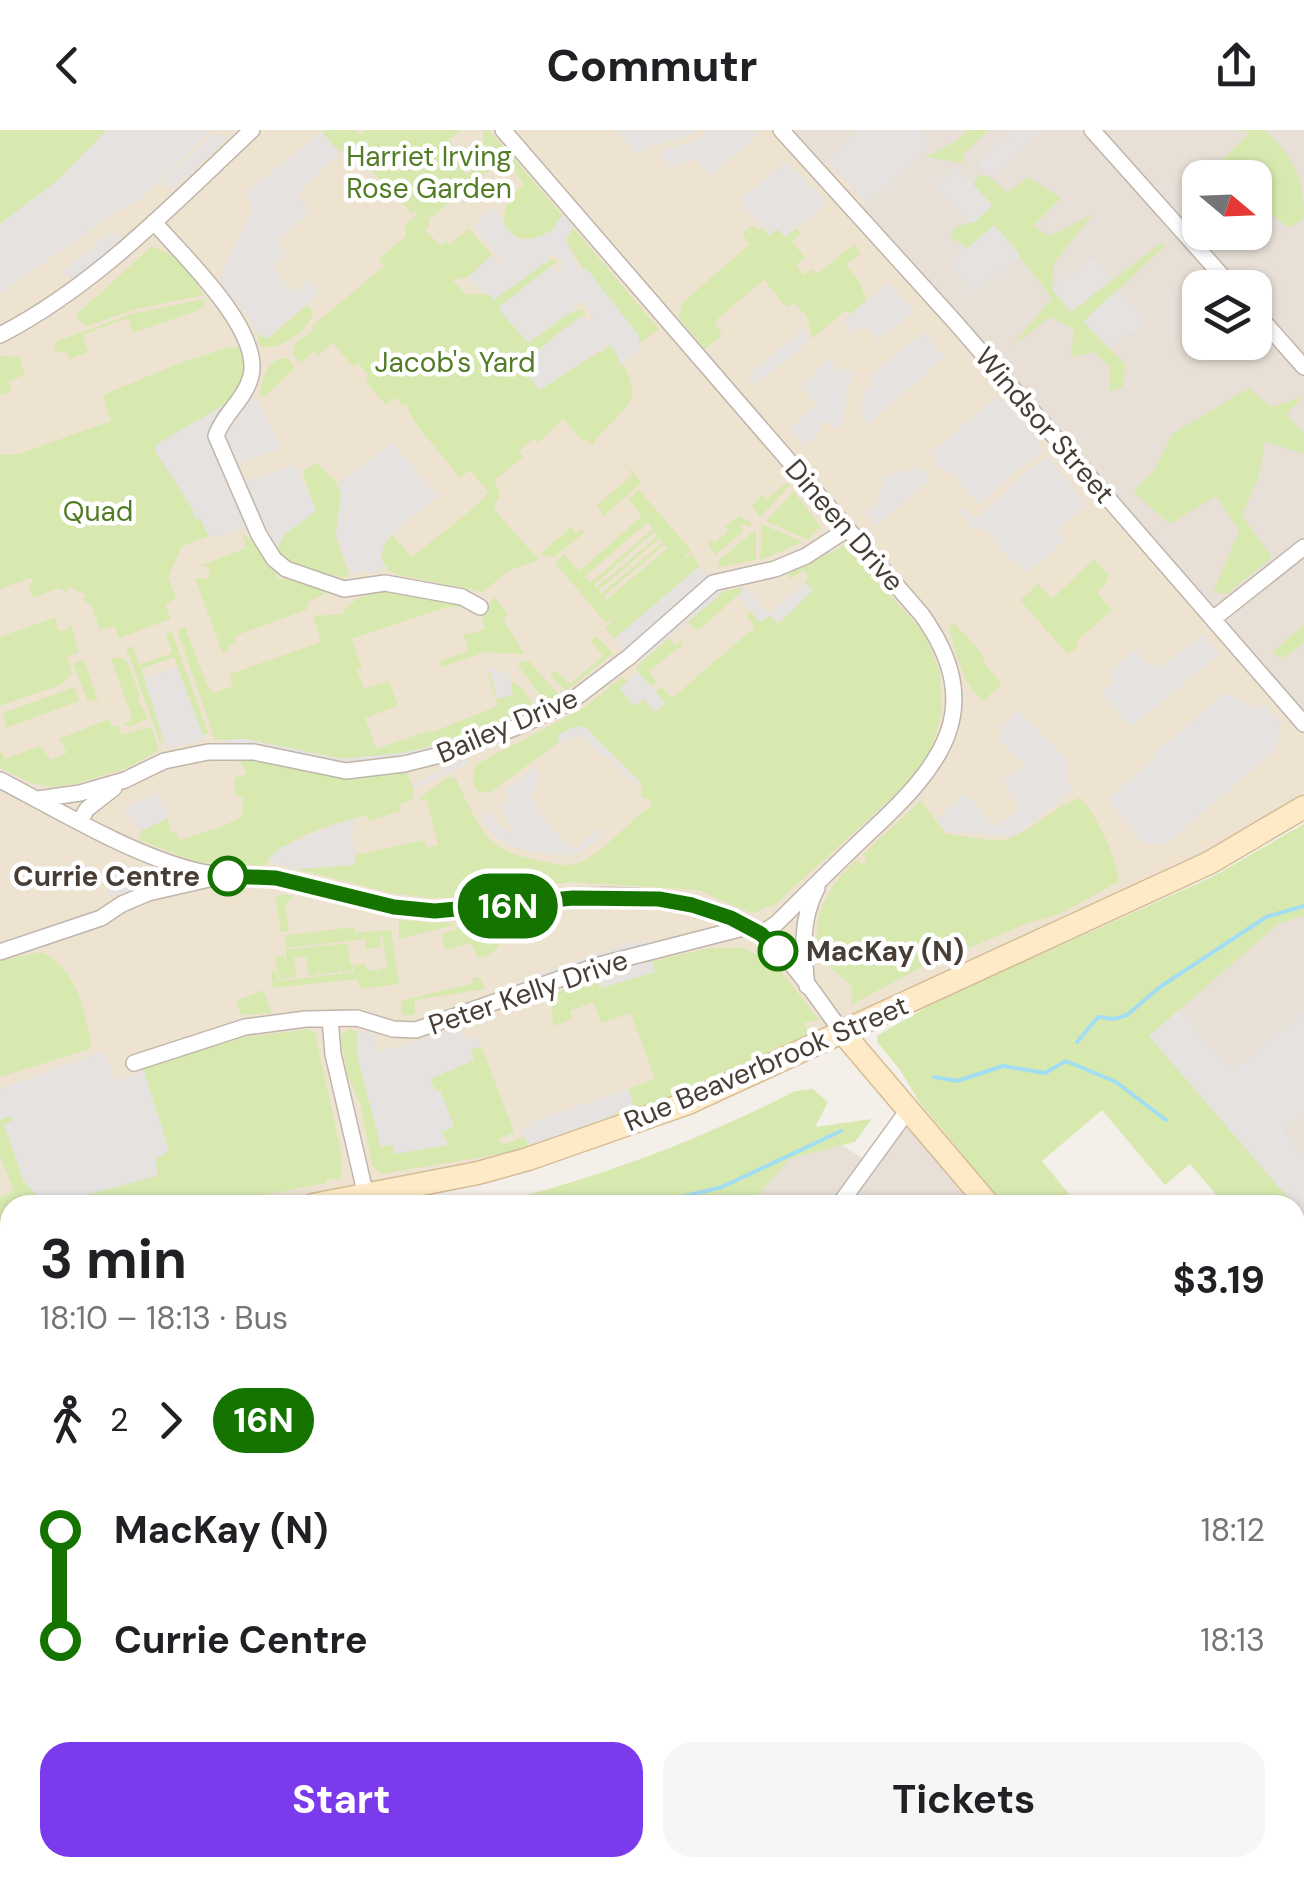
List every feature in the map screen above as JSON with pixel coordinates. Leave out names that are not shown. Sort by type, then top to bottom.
[{"type":"street","points":[[0,335],[91,278],[252,130]]},
{"type":"street","name":"Dineen Drive","points":[[503,130],[933,631],[946,660],[955,704],[944,744],[923,780],[824,876],[754,930]]},
{"type":"street","name":"Windsor Street","points":[[782,130],[966,334],[1304,724]]},
{"type":"street","points":[[1092,130],[1217,270]]},
{"type":"street","points":[[154,222],[227,308],[244,334],[252,363],[251,376],[246,392],[216,436],[244,503],[274,559],[294,573],[344,589],[385,583],[462,597],[480,607]]},
{"type":"street","points":[[1272,331],[1304,367]]},
{"type":"street","name":"Bailey Drive","points":[[38,799],[80,793],[125,780],[178,757],[224,751],[254,752],[346,771],[426,760],[522,725],[570,702],[713,583],[775,570],[806,556],[846,530]]},
{"type":"street","points":[[1213,620],[1304,547]]},
{"type":"street","points":[[0,780],[156,857],[194,871],[276,878],[394,907],[435,911],[573,898],[659,899],[706,909],[754,930],[808,986],[980,1195]]},
{"type":"street","name":"Bailey Drive","points":[[80,821],[86,808],[125,780]]},
{"type":"street","name":"Rue Beaverbrook Street","points":[[370,1195],[528,1159],[688,1103],[1209,864],[1304,807]]},
{"type":"street","points":[[148,893],[158,876],[156,857]]},
{"type":"street","points":[[0,952],[101,918],[148,893],[222,876]]},
{"type":"street","points":[[808,986],[803,946],[805,915],[824,876]]},
{"type":"street","name":"Peter Kelly Drive","points":[[134,1062],[245,1026],[306,1019],[357,1018],[393,1029],[416,1030],[599,965],[754,930]]},
{"type":"street","points":[[330,1019],[334,1054],[366,1195]]},
{"type":"street","points":[[847,1195],[908,1110]]},
{"type":"shaded area","points":[[0,130],[781,130],[818,169],[861,130],[918,130],[931,143],[857,213],[1304,724],[1304,807],[900,1005],[528,1159],[360,1195],[0,1195]]},
{"type":"shaded area","points":[[107,130],[212,130],[141,199],[116,212],[0,293],[0,224],[58,180]]},
{"type":"shaded area","points":[[617,130],[699,130],[651,146],[639,156]]},
{"type":"shaded area","points":[[709,130],[755,130],[759,134],[710,176],[694,159],[669,168],[659,155],[695,141]]},
{"type":"shaded area","points":[[781,130],[1304,130],[1304,724]]},
{"type":"shaded area","points":[[861,130],[918,130],[931,143],[866,204],[827,160]]},
{"type":"shaded area","points":[[1015,130],[1043,130],[990,177],[977,164]]},
{"type":"shaded area","points":[[322,132],[340,153],[297,194],[311,211],[276,242],[287,255],[272,268],[293,293],[308,280],[319,292],[267,339],[257,333],[249,317],[218,281],[252,210],[246,192]]},
{"type":"shaded area","points":[[214,133],[228,138],[174,188],[163,186],[162,181]]},
{"type":"shaded area","points":[[786,161],[828,203],[785,237],[778,229],[769,235],[739,201]]},
{"type":"shaded area","points":[[956,166],[992,205],[975,222],[970,223],[935,185]]},
{"type":"shaded area","points":[[495,207],[508,232],[520,240],[551,231],[563,214],[575,227],[566,240],[579,273],[586,268],[639,336],[639,351],[621,366],[614,349],[601,340],[605,347],[539,390],[520,365],[582,315],[590,324],[593,319],[583,303],[571,300],[575,309],[528,343],[501,312],[499,307],[551,266],[561,276],[561,261],[554,255],[547,255],[549,260],[494,300],[473,284],[468,277],[492,255],[499,263],[503,261],[473,226]]},
{"type":"shaded area","points":[[994,225],[1020,254],[974,294],[948,265]]},
{"type":"shaded area","points":[[110,232],[135,240],[76,289],[72,278],[61,273]]},
{"type":"shaded area","points":[[1092,257],[1111,280],[1071,312],[1052,289]]},
{"type":"shaded area","points":[[889,282],[914,311],[879,341],[864,324],[852,333],[842,321]]},
{"type":"shaded area","points":[[1117,290],[1146,323],[1109,348],[1083,322]]},
{"type":"shaded area","points":[[802,329],[810,340],[756,385],[747,377]]},
{"type":"shaded area","points":[[924,332],[944,357],[868,424],[861,414],[861,402],[872,384],[872,374]]},
{"type":"shaded area","points":[[830,359],[841,373],[847,368],[854,376],[846,390],[844,422],[836,430],[827,420],[819,427],[822,431],[804,445],[790,429],[817,405],[800,385]]},
{"type":"shaded area","points":[[236,394],[256,399],[281,448],[238,464],[241,483],[290,466],[297,468],[316,511],[286,533],[277,549],[247,527],[214,538],[209,536],[200,518],[195,520],[193,510],[155,451],[157,444]]},
{"type":"shaded area","points":[[997,396],[1022,418],[1021,422],[1043,449],[978,504],[953,474],[935,465],[930,454]]},
{"type":"shaded area","points":[[392,443],[438,496],[413,514],[386,542],[381,554],[384,566],[374,574],[365,570],[351,575],[336,533],[339,483]]},
{"type":"shaded area","points":[[1047,457],[1087,504],[1058,529],[1066,538],[1028,572],[985,529],[974,529],[958,510],[962,508],[976,519]]},
{"type":"shaded area","points":[[920,467],[931,479],[877,526],[863,511],[882,495],[878,491],[885,484],[880,478]]},
{"type":"shaded area","points":[[699,567],[722,593],[640,662],[633,653],[629,657],[614,639]]},
{"type":"shaded area","points":[[805,582],[813,590],[778,624],[769,615],[760,622],[738,595],[746,586],[769,614]]},
{"type":"shaded area","points":[[1202,634],[1220,654],[1131,727],[1101,694],[1115,681],[1108,673],[1136,649],[1147,663],[1161,667]]},
{"type":"shaded area","points":[[177,667],[205,740],[166,748],[144,678]]},
{"type":"shaded area","points":[[489,667],[509,674],[513,695],[497,699]]},
{"type":"shaded area","points":[[638,672],[665,703],[655,712],[644,699],[634,706],[620,688]]},
{"type":"shaded area","points":[[1225,693],[1258,708],[1265,704],[1281,722],[1276,749],[1168,842],[1142,842],[1108,800]]},
{"type":"shaded area","points":[[1018,710],[1068,761],[1066,781],[1073,790],[1014,836],[948,832],[937,820],[965,793],[995,828],[1017,810],[1019,804],[1002,782],[1025,764],[1000,740],[1002,727]]},
{"type":"shaded area","points":[[530,711],[540,717],[374,769],[223,751],[226,740],[246,739],[343,759],[403,753],[443,743]]},
{"type":"shaded area","points":[[576,726],[586,728],[638,782],[634,785],[580,735],[559,742],[557,735]]},
{"type":"shaded area","points":[[464,758],[467,764],[414,790],[412,785]]},
{"type":"shaded area","points":[[534,767],[540,774],[532,794],[534,806],[568,847],[577,848],[598,828],[604,835],[579,853],[560,856],[512,847],[492,834],[481,818],[490,811],[499,826],[516,835],[499,808],[511,800],[504,791]]},
{"type":"shaded area","points":[[158,794],[168,818],[141,831],[123,808]]},
{"type":"shaded area","points":[[353,818],[355,829],[350,831],[356,855],[354,865],[296,869],[268,860],[281,847]]},
{"type":"shaded area","points":[[145,868],[142,887],[105,898],[110,881]]},
{"type":"shaded area","points":[[1304,916],[1304,1195],[1261,1195],[1140,1034],[1278,924]]},
{"type":"shaded area","points":[[647,940],[649,945],[519,987],[519,980]]},
{"type":"shaded area","points":[[652,961],[655,972],[600,988],[596,976]]},
{"type":"shaded area","points":[[1179,1010],[1232,1071],[1304,1012],[1304,1113],[1283,1130],[1304,1156],[1304,1195],[1286,1195],[1149,1036]]},
{"type":"shaded area","points":[[460,1027],[465,1040],[478,1036],[481,1046],[471,1050],[474,1060],[431,1079],[433,1090],[440,1090],[454,1126],[442,1132],[448,1145],[395,1154],[392,1144],[381,1147],[357,1055],[357,1031],[377,1035],[375,1053]]},
{"type":"shaded area","points":[[104,1051],[115,1082],[144,1071],[169,1151],[156,1159],[157,1176],[86,1195],[38,1195],[24,1182],[4,1125],[15,1119],[10,1116],[0,1120],[0,1089]]},
{"type":"shaded area","points":[[628,1089],[633,1104],[601,1122],[529,1147],[521,1129],[531,1126],[530,1122]]},
{"type":"shaded area","points":[[908,1110],[980,1195],[668,1195],[814,1128],[869,1162]]},
{"type":"green space","points":[[0,130],[107,130],[58,180],[0,224]]},
{"type":"green space","name":"Jacob's Yard","points":[[324,130],[355,130],[360,135],[366,130],[460,130],[449,140],[469,164],[464,173],[467,174],[481,165],[483,130],[489,130],[563,216],[551,230],[538,237],[514,235],[506,227],[504,215],[509,201],[524,184],[504,158],[428,220],[430,224],[425,230],[440,245],[446,241],[449,245],[469,229],[492,255],[468,277],[453,280],[466,295],[489,293],[555,260],[500,307],[566,315],[582,309],[586,316],[562,330],[520,365],[539,390],[611,345],[629,377],[632,396],[628,404],[593,446],[563,419],[538,443],[534,438],[519,451],[523,457],[495,480],[500,495],[493,508],[539,560],[508,571],[483,592],[399,575],[390,572],[380,558],[383,545],[392,535],[412,557],[488,492],[470,470],[460,478],[415,423],[406,404],[403,406],[395,397],[386,405],[365,381],[369,377],[358,363],[353,367],[333,343],[318,355],[314,351],[301,363],[293,355],[295,343],[313,330],[311,327],[384,266],[379,259],[406,236],[405,224],[417,215],[397,196],[400,192],[388,178],[382,182],[369,167],[373,161],[341,151],[324,138]]},
{"type":"green space","points":[[967,130],[989,130],[963,154],[964,163],[926,157],[958,140]]},
{"type":"green space","points":[[1240,130],[1265,130],[1295,170],[1302,191],[1304,218],[1290,228],[1272,215],[1272,160],[1222,160],[1250,133]]},
{"type":"green space","points":[[979,175],[990,177],[1007,193],[1028,177],[1061,198],[1033,226],[1050,236],[1093,214],[1054,263],[1052,289],[1071,312],[1161,243],[1166,245],[1084,322],[1125,364],[1123,387],[1110,392],[1109,366],[1094,352],[1071,357],[1074,329],[1050,317],[1011,347],[1052,298],[995,225],[968,248],[950,237],[955,227],[975,222],[992,205],[973,185]]},
{"type":"green space","points":[[752,225],[758,231],[762,227],[769,235],[779,229],[785,237],[796,228],[800,234],[792,241],[805,258],[796,266],[804,275],[812,269],[818,274],[854,244],[861,254],[846,265],[867,300],[850,314],[846,310],[812,339],[807,317],[794,302],[787,308],[764,280],[714,322],[722,335],[705,349],[679,318],[682,303],[750,244],[742,234]]},
{"type":"green space","points":[[573,228],[659,329],[637,346],[639,335],[573,253],[566,240]]},
{"type":"green space","points":[[151,247],[175,259],[204,295],[136,309],[87,326],[78,319],[77,314]]},
{"type":"green space","points":[[205,299],[199,310],[133,333],[128,318],[82,335],[88,352],[69,359],[65,350],[56,354],[57,341],[132,314]]},
{"type":"green space","points":[[307,305],[314,312],[299,333],[277,346],[260,347],[257,333],[267,339]]},
{"type":"green space","name":"Quad","points":[[238,347],[243,361],[240,384],[224,403],[192,426],[200,518],[209,536],[182,546],[168,577],[176,599],[165,604],[171,619],[119,638],[114,626],[100,630],[91,604],[83,600],[86,595],[69,587],[66,592],[58,588],[33,598],[29,589],[34,577],[0,589],[0,455],[18,454],[111,421],[103,395]]},
{"type":"green space","points":[[0,356],[19,357],[25,375],[8,381],[12,391],[0,395]]},
{"type":"green space","points":[[287,358],[295,368],[265,397],[259,392],[267,369],[274,361]]},
{"type":"green space","points":[[1249,388],[1271,407],[1303,397],[1286,415],[1304,433],[1304,454],[1265,441],[1259,475],[1242,516],[1272,557],[1227,594],[1213,592],[1239,531],[1216,496],[1170,524],[1133,492],[1155,469],[1172,434]]},
{"type":"green space","points":[[623,460],[641,483],[604,516],[597,505],[632,475]]},
{"type":"green space","points":[[318,463],[333,476],[341,495],[336,538],[349,575],[343,578],[292,563],[277,549],[286,533],[316,511],[304,470]]},
{"type":"green space","points":[[784,484],[790,485],[760,517],[752,506],[762,495],[767,499]]},
{"type":"green space","points":[[639,490],[691,550],[681,560],[693,553],[699,567],[614,639],[605,628],[616,617],[606,623],[555,563],[564,554],[579,571],[642,516],[628,499]],"holes":[[[648,522],[653,529],[590,583],[585,576]],[[654,532],[658,536],[596,588],[594,585]],[[660,538],[663,542],[601,594],[599,590]],[[665,544],[668,548],[606,600],[604,596]]]},
{"type":"green space","points":[[794,492],[822,529],[817,529],[808,540],[766,521]]},
{"type":"green space","points":[[740,516],[752,524],[740,526],[744,531],[715,555],[709,538],[715,543],[728,531],[725,526]]},
{"type":"green space","points":[[762,524],[803,542],[760,560]]},
{"type":"green space","points":[[571,527],[577,533],[582,529],[585,532],[554,557],[539,555]]},
{"type":"green space","points":[[756,529],[756,560],[719,567],[718,561]]},
{"type":"green space","points":[[242,534],[264,554],[278,580],[303,581],[325,594],[307,603],[308,609],[235,636],[237,643],[227,647],[223,654],[195,578],[208,579],[209,568],[202,565],[246,548]]},
{"type":"green space","points":[[845,545],[924,633],[940,672],[942,712],[931,750],[910,781],[771,908],[749,912],[698,890],[571,882],[476,897],[428,898],[296,869],[354,865],[356,855],[424,840],[426,848],[438,845],[427,800],[418,799],[448,777],[456,779],[480,826],[497,845],[525,858],[556,864],[584,861],[650,807],[651,800],[641,797],[642,783],[586,728],[558,735],[559,742],[489,793],[479,792],[475,785],[477,764],[585,707],[622,677],[628,681],[620,689],[635,706],[643,699],[655,711],[665,703],[656,692],[662,687],[672,698],[755,627],[746,616],[751,611],[760,622],[813,590],[805,582],[809,577],[804,570],[790,579],[788,574]]},
{"type":"green space","points":[[1094,559],[1109,575],[1097,593],[1112,610],[1076,642],[1078,646],[1068,655],[1020,600],[1038,584],[1052,599]]},
{"type":"green space","points":[[389,588],[464,607],[447,607],[352,639],[364,689],[389,681],[398,706],[365,718],[376,749],[498,706],[487,672],[491,674],[497,699],[512,695],[511,680],[525,691],[535,709],[443,743],[403,753],[343,759],[246,739],[215,740],[177,630],[185,627],[213,693],[232,686],[230,674],[321,642],[313,616],[342,614],[362,596]]},
{"type":"green space","points":[[745,589],[701,628],[693,629],[688,622],[724,591]]},
{"type":"green space","points":[[494,597],[508,614],[503,619],[524,654],[485,652],[442,667],[439,661],[469,651],[463,633],[485,629],[482,618]]},
{"type":"green space","points":[[56,617],[57,630],[66,631],[71,624],[78,652],[67,657],[72,673],[62,684],[0,706],[0,637]]},
{"type":"green space","points":[[955,624],[986,658],[982,661],[1002,684],[983,701],[961,667],[949,627]]},
{"type":"green space","points":[[1304,625],[1304,643],[1281,659],[1272,652]]},
{"type":"green space","points":[[172,632],[208,733],[202,736],[174,657],[141,669],[167,743],[160,742],[126,648],[132,646],[139,665],[172,653],[166,634]]},
{"type":"green space","points":[[596,636],[613,653],[566,691],[550,675],[556,670],[570,684],[603,656],[591,641]]},
{"type":"green space","points":[[669,638],[675,645],[683,639],[682,645],[649,671],[657,682],[651,687],[637,666]]},
{"type":"green space","points":[[111,659],[127,661],[140,696],[138,701],[148,718],[130,727],[124,723],[131,720],[130,711]]},
{"type":"green space","points":[[84,660],[98,699],[88,702],[73,664]]},
{"type":"green space","points":[[529,661],[559,698],[550,702],[539,694],[519,667],[518,662]]},
{"type":"green space","points":[[75,687],[79,701],[6,728],[3,713]]},
{"type":"green space","points":[[109,719],[112,727],[119,725],[120,735],[151,727],[159,750],[125,769],[53,787],[31,783],[0,768],[0,750],[5,759],[40,746],[51,760],[67,753],[59,739]]},
{"type":"green space","points":[[236,755],[405,769],[414,790],[412,799],[399,805],[401,811],[368,821],[366,815],[310,833],[284,847],[265,866],[199,863],[139,840],[141,831],[168,818],[170,831],[179,840],[242,817],[243,798],[236,796],[234,778],[247,774]]},
{"type":"green space","points":[[1079,798],[1105,836],[1119,881],[1062,913],[1028,923],[918,969],[851,1005],[852,987],[820,952],[820,914],[831,889],[848,868],[857,860],[863,864],[868,859],[863,854],[921,801],[946,834],[996,840],[1022,833]]},
{"type":"green space","points":[[1304,824],[1304,916],[1278,924],[1149,1036],[1285,1195],[1216,1195],[1190,1164],[1165,1185],[1102,1110],[1042,1161],[1070,1195],[996,1195],[920,1103],[877,1042],[877,1036],[937,1001],[1212,877]]},
{"type":"green space","points":[[293,896],[285,907],[289,931],[281,932],[275,897]]},
{"type":"green space","points":[[399,920],[459,924],[399,939]]},
{"type":"green space","points":[[468,925],[507,926],[505,932],[490,954],[478,958],[470,943],[445,950],[441,934]]},
{"type":"green space","points":[[354,927],[355,933],[391,930],[399,984],[360,989],[357,979],[273,988],[271,970],[275,970],[278,981],[354,972],[353,965],[366,964],[367,970],[376,970],[379,979],[378,969],[387,968],[383,937],[379,938],[382,947],[366,949],[365,939],[286,948],[285,935],[310,932],[311,937],[312,932]]},
{"type":"green space","points":[[348,943],[350,962],[346,963],[351,963],[352,971],[342,972],[340,966],[340,972],[319,974],[318,969],[317,975],[309,976],[306,957],[294,957],[296,977],[287,978],[286,972],[286,979],[279,979],[275,957],[283,956],[286,961],[286,950]]},
{"type":"green space","points":[[710,948],[759,952],[776,965],[819,1020],[804,1023],[809,1034],[607,1121],[606,1118],[633,1104],[628,1089],[655,1079],[631,1013],[601,1023],[593,1002],[570,1011],[572,1019],[554,1026],[555,997],[567,987],[596,976],[601,988],[654,972],[652,961]]},
{"type":"green space","points":[[39,952],[52,958],[71,979],[92,1048],[0,1077],[0,961]]},
{"type":"green space","points":[[473,977],[480,978],[485,989],[415,1000],[415,1014],[406,1016],[401,1012],[401,1001],[473,983]]},
{"type":"green space","points":[[263,990],[272,1013],[242,1015],[236,1001]]},
{"type":"green space","points":[[309,1029],[315,1032],[342,1158],[341,1179],[326,1179],[327,1183],[263,1195],[5,1195],[14,1191],[0,1157],[0,1120],[10,1116],[15,1121],[5,1125],[157,1175],[155,1159],[169,1151],[142,1067],[245,1037]]},
{"type":"green space","points":[[349,1029],[357,1031],[357,1055],[381,1147],[392,1144],[395,1153],[447,1145],[442,1132],[453,1127],[430,1079],[474,1060],[470,1050],[481,1046],[514,1132],[498,1139],[502,1145],[525,1137],[529,1147],[381,1174],[372,1165],[360,1104],[347,1073],[340,1036]]},
{"type":"green space","points":[[813,1089],[828,1102],[815,1127],[872,1119],[855,1142],[789,1159],[758,1195],[525,1195],[644,1158],[795,1091]]},
{"type":"waterway","points":[[1077,1042],[1098,1017],[1114,1019],[1127,1015],[1160,987],[1266,917],[1304,906]]},
{"type":"waterway","points":[[934,1077],[957,1081],[1003,1066],[1045,1073],[1066,1061],[1116,1082],[1166,1120]]},
{"type":"waterway","points":[[690,1195],[722,1187],[841,1131]]},
{"type":"bus line","name":"16N","points":[[228,876],[276,878],[412,910],[473,910],[591,896],[659,899],[731,918],[761,934],[778,951]]},
{"type":"place","name":"Currie Centre","points":[[228,876]]},
{"type":"place","name":"MacKay (N)","points":[[778,951]]},
{"type":"park label","name":"Harriet Irving Rose Garden","points":[[429,172]]}]
